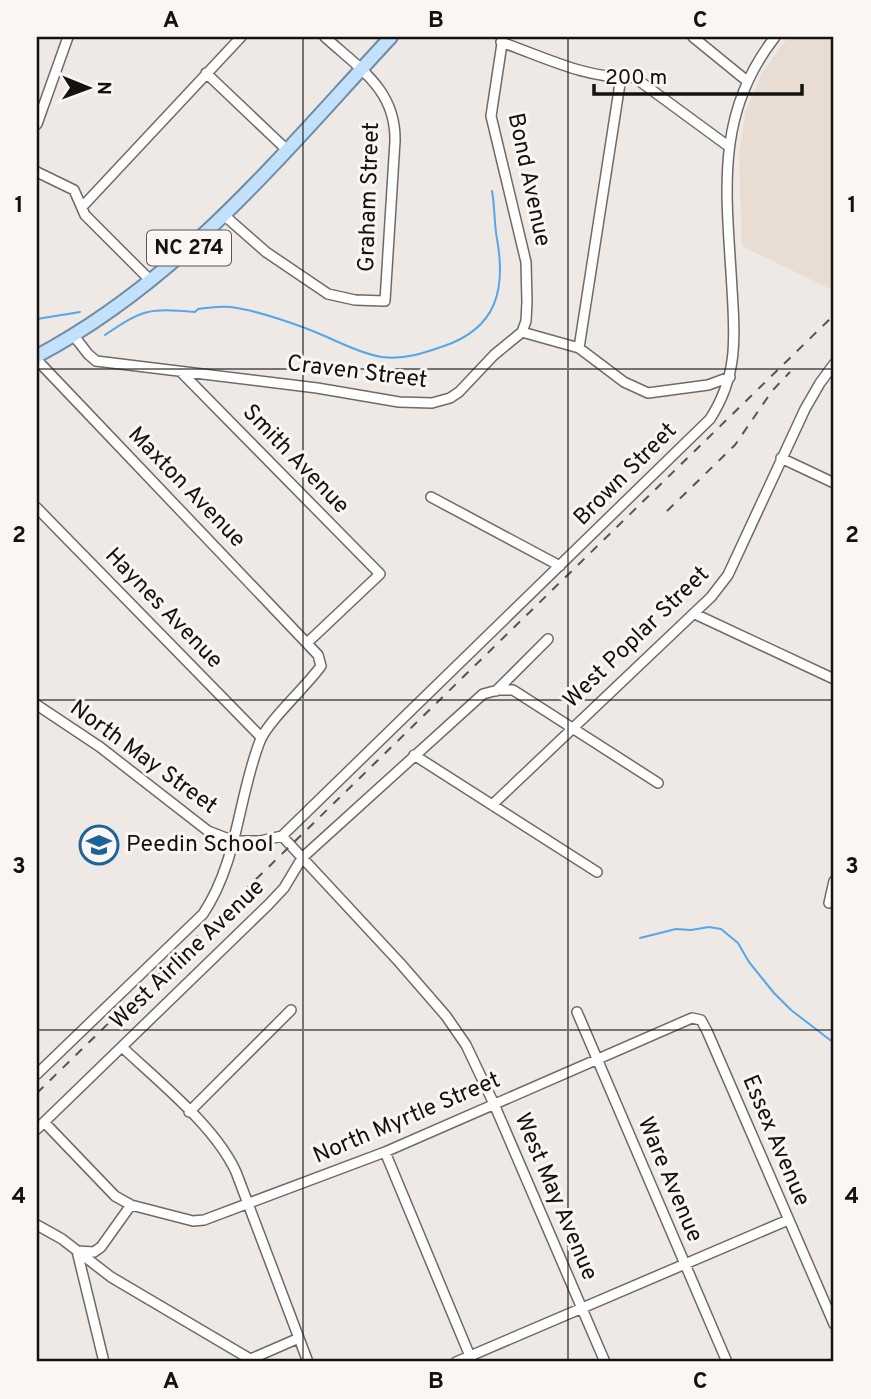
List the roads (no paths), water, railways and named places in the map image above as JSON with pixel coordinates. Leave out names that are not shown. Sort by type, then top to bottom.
[{"type":"main road","name":"NC 274","points":[[37,358],[130,298],[225,216],[391,37]]},
{"type":"street","points":[[37,124],[68,37]]},
{"type":"street","points":[[82,207],[241,37]]},
{"type":"street","name":"Graham Street","points":[[225,216],[266,252],[328,294],[355,300],[385,301],[394,117],[382,92],[325,37]]},
{"type":"street","points":[[693,37],[747,81]]},
{"type":"street","name":"Brown Street","points":[[282,836],[710,419],[720,404],[730,377],[734,342],[727,183],[728,146],[747,81],[775,37]]},
{"type":"street","points":[[502,39],[583,71],[621,78],[634,77],[728,146]]},
{"type":"street","name":"Bond Avenue","points":[[502,39],[492,116],[526,262],[527,311],[522,332]]},
{"type":"street","points":[[206,73],[287,150]]},
{"type":"street","points":[[579,348],[621,78]]},
{"type":"street","points":[[37,172],[74,190],[85,215],[151,281]]},
{"type":"street","points":[[522,332],[579,348],[624,382],[648,393],[708,385],[730,377]]},
{"type":"street","name":"Craven Street","points":[[74,336],[96,361],[317,387],[400,402],[432,403],[460,392],[494,355],[522,332]]},
{"type":"street","name":"Maxton Avenue","points":[[37,358],[307,643]]},
{"type":"street","name":"West Poplar Street","points":[[492,805],[695,614],[728,575],[805,409],[834,364]]},
{"type":"street","name":"Smith Avenue","points":[[182,372],[380,574],[307,643]]},
{"type":"street","points":[[781,458],[834,483]]},
{"type":"street","points":[[430,497],[560,566]]},
{"type":"street","name":"Haynes Avenue","points":[[37,508],[261,737]]},
{"type":"street","points":[[695,614],[834,679]]},
{"type":"street","name":"West Airline Avenue","points":[[40,1125],[268,905],[284,888],[302,858],[478,697],[496,691],[548,639]]},
{"type":"street","points":[[37,1074],[203,914],[219,886],[234,841],[247,781],[261,737],[321,666],[318,655],[307,643]]},
{"type":"street","points":[[496,691],[513,691],[658,783]]},
{"type":"street","name":"North May Street","points":[[37,705],[100,747],[196,823],[220,837],[234,841],[260,841],[282,836]]},
{"type":"street","points":[[414,755],[597,872]]},
{"type":"street","points":[[282,836],[302,858]]},
{"type":"street","name":"West May Avenue","points":[[302,858],[446,1016],[466,1045],[605,1362]]},
{"type":"street","points":[[829,903],[834,881]]},
{"type":"street","points":[[189,1112],[291,1010]]},
{"type":"street","name":"Ware Avenue","points":[[577,1012],[727,1362]]},
{"type":"street","name":"North Myrtle Street","points":[[131,1205],[193,1221],[214,1218],[385,1152],[692,1018]]},
{"type":"street","name":"Essex Avenue","points":[[692,1018],[701,1020],[708,1031],[834,1324]]},
{"type":"street","points":[[122,1047],[189,1112],[226,1153],[308,1362]]},
{"type":"street","points":[[40,1125],[116,1196],[131,1205],[101,1247],[93,1252],[77,1251]]},
{"type":"street","points":[[385,1152],[472,1360]]},
{"type":"street","points":[[456,1362],[472,1360],[788,1220]]},
{"type":"street","points":[[37,1225],[111,1277],[247,1361],[299,1338]]},
{"type":"street","points":[[77,1251],[104,1362]]},
{"type":"waterway","points":[[105,335],[147,312],[195,312],[198,309],[226,307],[279,319],[362,352],[382,357],[406,357],[444,346],[476,329],[494,305],[500,274],[492,191]]},
{"type":"waterway","points":[[37,319],[80,312]]},
{"type":"waterway","points":[[640,938],[676,929],[721,929],[738,943],[749,962],[774,993],[791,1010],[834,1043]]},
{"type":"railway","points":[[37,1093],[834,315]]},
{"type":"railway","points":[[667,511],[735,445],[772,391],[790,372]]},
{"type":"place","name":"Peedin School","points":[[99,845]]}]
